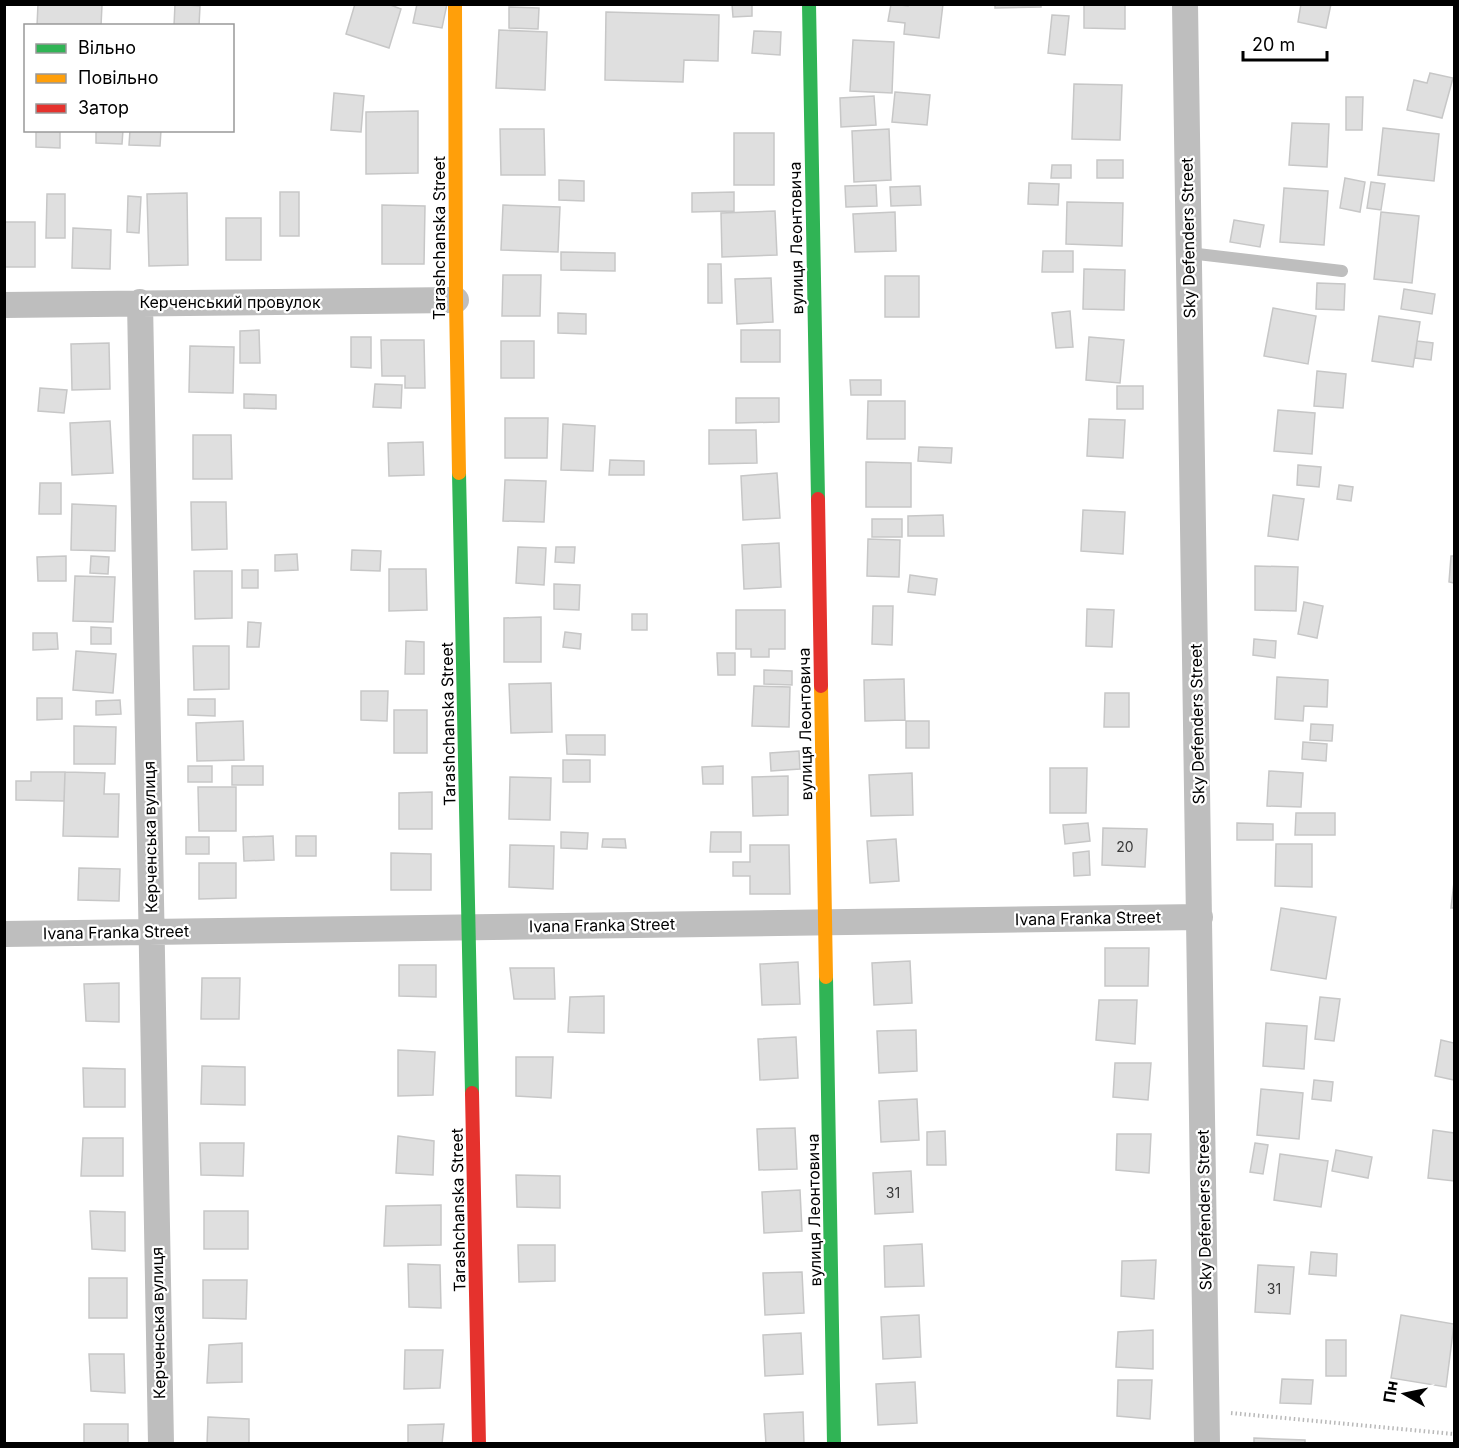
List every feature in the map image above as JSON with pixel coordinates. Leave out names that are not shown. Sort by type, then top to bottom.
[{"type":"street","name":"Tarashchanska Street","points":[[455,4],[456,300],[479,1443]]},
{"type":"street","name":"вулиця Леонтовича","points":[[809,4],[834,1443]]},
{"type":"street","name":"Sky Defenders Street","points":[[1185,4],[1207,1443]]},
{"type":"street","name":"Керченський провулок","points":[[4,305],[456,300]]},
{"type":"street","name":"Керченська вулиця","points":[[140,302],[161,1443]]},
{"type":"street","name":"Ivana Franka Street","points":[[4,934],[1200,917]]},
{"type":"lane","points":[[1189,253],[1342,271]]},
{"type":"path","points":[[1206,1410],[1455,1434]]},
{"type":"building","points":[[38,4],[102,5],[101,24],[37,24]]},
{"type":"building","points":[[175,4],[200,6],[199,24],[174,24]]},
{"type":"building","points":[[355,4],[388,4],[401,9],[389,48],[346,34]]},
{"type":"building","points":[[417,4],[447,4],[442,28],[413,23]]},
{"type":"building","points":[[732,4],[752,4],[752,16],[733,17]]},
{"type":"building","points":[[891,4],[908,6],[908,4],[943,4],[939,38],[904,34],[905,23],[888,21]]},
{"type":"building","points":[[995,4],[1041,4],[1041,7],[995,8]]},
{"type":"building","points":[[1084,4],[1125,4],[1125,29],[1084,28]]},
{"type":"building","points":[[1301,4],[1331,4],[1326,28],[1298,22]]},
{"type":"building","points":[[509,7],[539,8],[538,29],[509,28]]},
{"type":"building","points":[[606,12],[719,15],[718,61],[684,60],[683,82],[605,80]]},
{"type":"building","points":[[1052,15],[1069,16],[1065,55],[1048,53]]},
{"type":"building","points":[[499,30],[547,32],[545,90],[496,88]]},
{"type":"building","points":[[754,31],[781,32],[780,55],[752,53]]},
{"type":"building","points":[[853,40],[894,42],[892,93],[850,91]]},
{"type":"building","points":[[1430,73],[1453,78],[1442,118],[1407,110],[1414,80],[1427,83]]},
{"type":"building","points":[[1074,84],[1122,85],[1120,140],[1072,139]]},
{"type":"building","points":[[895,92],[930,95],[927,125],[892,122]]},
{"type":"building","points":[[334,93],[364,96],[361,132],[331,130]]},
{"type":"building","points":[[874,96],[876,125],[841,127],[840,98]]},
{"type":"building","points":[[1346,97],[1363,97],[1362,130],[1346,130]]},
{"type":"building","points":[[418,111],[418,173],[366,174],[366,112]]},
{"type":"building","points":[[1292,123],[1329,124],[1327,167],[1289,165]]},
{"type":"building","points":[[1383,128],[1439,134],[1434,181],[1378,175]]},
{"type":"building","points":[[500,129],[544,129],[545,175],[501,175]]},
{"type":"building","points":[[889,129],[891,180],[854,182],[852,131]]},
{"type":"building","points":[[36,132],[60,132],[60,148],[36,147]]},
{"type":"building","points":[[96,132],[123,132],[122,144],[96,143]]},
{"type":"building","points":[[130,132],[161,132],[160,146],[129,145]]},
{"type":"building","points":[[734,133],[774,133],[774,185],[734,185]]},
{"type":"building","points":[[1097,160],[1123,160],[1123,178],[1097,178]]},
{"type":"building","points":[[1052,165],[1071,165],[1071,178],[1051,178]]},
{"type":"building","points":[[1345,178],[1365,182],[1360,212],[1340,208]]},
{"type":"building","points":[[559,180],[584,181],[584,201],[559,200]]},
{"type":"building","points":[[1371,182],[1385,184],[1381,210],[1367,208]]},
{"type":"building","points":[[1029,183],[1059,184],[1058,205],[1028,204]]},
{"type":"building","points":[[876,185],[877,206],[846,207],[845,186]]},
{"type":"building","points":[[920,186],[921,205],[891,206],[890,187]]},
{"type":"building","points":[[1284,188],[1328,191],[1324,245],[1280,242]]},
{"type":"building","points":[[280,192],[299,192],[299,236],[280,236]]},
{"type":"building","points":[[734,192],[734,211],[692,212],[692,193]]},
{"type":"building","points":[[187,193],[188,265],[149,266],[147,194]]},
{"type":"building","points":[[47,194],[65,194],[65,238],[46,238]]},
{"type":"building","points":[[128,196],[141,197],[139,233],[127,232]]},
{"type":"building","points":[[1067,202],[1123,203],[1122,246],[1066,244]]},
{"type":"building","points":[[382,205],[425,206],[424,264],[382,264]]},
{"type":"building","points":[[503,205],[560,207],[558,252],[501,250]]},
{"type":"building","points":[[775,211],[777,255],[722,257],[721,213]]},
{"type":"building","points":[[895,212],[896,251],[855,252],[853,214]]},
{"type":"building","points":[[1381,212],[1419,216],[1412,283],[1374,279]]},
{"type":"building","points":[[226,218],[261,218],[261,260],[226,260]]},
{"type":"building","points":[[1234,220],[1264,225],[1260,247],[1230,242]]},
{"type":"building","points":[[4,222],[35,222],[35,267],[4,267]]},
{"type":"building","points":[[73,228],[111,230],[110,269],[72,268]]},
{"type":"building","points":[[1043,251],[1073,251],[1073,272],[1042,272]]},
{"type":"building","points":[[561,252],[615,253],[615,271],[561,270]]},
{"type":"building","points":[[708,264],[721,264],[722,303],[708,303]]},
{"type":"building","points":[[1084,269],[1125,270],[1124,310],[1083,309]]},
{"type":"building","points":[[503,275],[541,275],[540,316],[502,316]]},
{"type":"building","points":[[885,276],[919,276],[919,317],[885,317]]},
{"type":"building","points":[[771,278],[773,322],[737,324],[735,279]]},
{"type":"building","points":[[1317,283],[1345,284],[1344,310],[1316,309]]},
{"type":"building","points":[[1404,289],[1435,294],[1432,314],[1401,309]]},
{"type":"building","points":[[1273,308],[1316,316],[1308,364],[1264,356]]},
{"type":"building","points":[[1070,311],[1073,347],[1056,348],[1052,313]]},
{"type":"building","points":[[558,313],[586,314],[586,334],[558,333]]},
{"type":"building","points":[[1379,316],[1420,322],[1413,367],[1372,361]]},
{"type":"building","points":[[259,330],[260,363],[240,363],[240,331]]},
{"type":"building","points":[[741,330],[780,330],[780,362],[741,362]]},
{"type":"building","points":[[351,337],[371,337],[371,368],[351,367]]},
{"type":"building","points":[[1089,337],[1124,340],[1120,383],[1086,380]]},
{"type":"building","points":[[381,340],[424,340],[425,388],[405,388],[405,376],[382,376]]},
{"type":"building","points":[[501,341],[534,341],[534,378],[501,378]]},
{"type":"building","points":[[1417,341],[1433,343],[1431,360],[1415,358]]},
{"type":"building","points":[[109,343],[110,389],[72,390],[71,344]]},
{"type":"building","points":[[190,346],[234,347],[233,393],[189,392]]},
{"type":"building","points":[[1317,371],[1346,374],[1343,408],[1314,406]]},
{"type":"building","points":[[850,380],[881,380],[881,395],[851,395]]},
{"type":"building","points":[[375,384],[402,385],[401,408],[373,407]]},
{"type":"building","points":[[1117,386],[1143,386],[1143,409],[1117,409]]},
{"type":"building","points":[[40,388],[67,390],[64,413],[38,411]]},
{"type":"building","points":[[244,394],[276,395],[276,409],[244,408]]},
{"type":"building","points":[[736,398],[779,398],[779,422],[736,423]]},
{"type":"building","points":[[868,401],[905,401],[905,439],[867,439]]},
{"type":"building","points":[[1278,410],[1315,413],[1312,454],[1274,451]]},
{"type":"building","points":[[505,418],[548,418],[547,458],[505,458]]},
{"type":"building","points":[[1089,419],[1125,420],[1123,458],[1087,456]]},
{"type":"building","points":[[110,421],[113,473],[72,475],[70,423]]},
{"type":"building","points":[[563,424],[595,426],[593,471],[561,470]]},
{"type":"building","points":[[709,430],[756,430],[757,463],[709,464]]},
{"type":"building","points":[[193,435],[231,435],[232,479],[193,479]]},
{"type":"building","points":[[423,442],[424,475],[389,476],[388,443]]},
{"type":"building","points":[[919,447],[952,448],[951,463],[918,461]]},
{"type":"building","points":[[610,460],[644,461],[644,475],[609,475]]},
{"type":"building","points":[[866,462],[911,463],[911,507],[866,507]]},
{"type":"building","points":[[1298,465],[1321,467],[1319,487],[1297,485]]},
{"type":"building","points":[[777,473],[780,518],[743,520],[741,476]]},
{"type":"building","points":[[505,480],[546,481],[544,522],[503,521]]},
{"type":"building","points":[[40,483],[61,483],[61,514],[39,514]]},
{"type":"building","points":[[1339,485],[1353,487],[1351,501],[1337,499]]},
{"type":"building","points":[[1273,495],[1304,499],[1298,540],[1268,536]]},
{"type":"building","points":[[191,502],[226,502],[227,549],[192,550]]},
{"type":"building","points":[[72,504],[116,506],[115,551],[71,550]]},
{"type":"building","points":[[1083,510],[1125,512],[1123,554],[1081,551]]},
{"type":"building","points":[[943,515],[944,536],[908,536],[908,516]]},
{"type":"building","points":[[872,519],[902,519],[902,537],[872,537]]},
{"type":"building","points":[[868,539],[900,540],[899,577],[867,576]]},
{"type":"building","points":[[779,543],[781,587],[744,589],[742,545]]},
{"type":"building","points":[[518,547],[546,548],[544,585],[516,583]]},
{"type":"building","points":[[556,547],[575,547],[574,563],[555,562]]},
{"type":"building","points":[[352,550],[381,551],[380,571],[351,570]]},
{"type":"building","points":[[297,554],[298,570],[275,571],[275,555]]},
{"type":"building","points":[[66,556],[66,581],[38,581],[37,557]]},
{"type":"building","points":[[91,556],[109,557],[108,574],[90,573]]},
{"type":"building","points":[[1451,556],[1454,556],[1454,583],[1449,582]]},
{"type":"building","points":[[1255,566],[1298,567],[1296,611],[1255,610]]},
{"type":"building","points":[[389,569],[426,569],[427,610],[389,611]]},
{"type":"building","points":[[242,570],[258,570],[258,588],[242,588]]},
{"type":"building","points":[[194,571],[232,571],[232,618],[195,619]]},
{"type":"building","points":[[910,575],[937,579],[935,595],[908,592]]},
{"type":"building","points":[[75,576],[115,577],[113,622],[73,621]]},
{"type":"building","points":[[554,584],[580,585],[579,610],[554,609]]},
{"type":"building","points":[[1304,602],[1323,606],[1317,638],[1298,634]]},
{"type":"building","points":[[873,606],[893,606],[892,645],[872,644]]},
{"type":"building","points":[[1087,609],[1114,610],[1112,647],[1086,646]]},
{"type":"building","points":[[736,610],[785,610],[785,649],[769,649],[769,657],[751,657],[751,649],[736,649]]},
{"type":"building","points":[[632,614],[647,614],[647,630],[632,630]]},
{"type":"building","points":[[541,617],[541,662],[504,662],[504,618]]},
{"type":"building","points":[[248,622],[261,623],[259,647],[247,647]]},
{"type":"building","points":[[91,627],[111,628],[111,644],[91,644]]},
{"type":"building","points":[[565,632],[581,634],[580,649],[563,647]]},
{"type":"building","points":[[33,633],[57,633],[58,649],[33,650]]},
{"type":"building","points":[[1254,639],[1276,641],[1275,658],[1253,655]]},
{"type":"building","points":[[406,641],[424,642],[424,674],[405,674]]},
{"type":"building","points":[[193,646],[229,646],[229,689],[194,690]]},
{"type":"building","points":[[76,651],[116,654],[113,693],[73,690]]},
{"type":"building","points":[[717,653],[735,653],[735,675],[718,675]]},
{"type":"building","points":[[764,670],[792,671],[792,685],[764,684]]},
{"type":"building","points":[[1277,677],[1328,680],[1327,707],[1304,706],[1303,721],[1275,719]]},
{"type":"building","points":[[904,679],[905,720],[865,721],[864,680]]},
{"type":"building","points":[[551,683],[552,732],[511,733],[509,684]]},
{"type":"building","points":[[754,686],[790,687],[789,727],[752,726]]},
{"type":"building","points":[[361,691],[388,691],[387,721],[361,720]]},
{"type":"building","points":[[1105,693],[1129,693],[1129,727],[1104,727]]},
{"type":"building","points":[[37,698],[62,698],[62,719],[37,720]]},
{"type":"building","points":[[188,699],[215,699],[215,716],[188,715]]},
{"type":"building","points":[[120,700],[121,714],[96,715],[96,701]]},
{"type":"building","points":[[394,710],[427,710],[427,753],[394,753]]},
{"type":"building","points":[[243,721],[244,760],[197,761],[196,723]]},
{"type":"building","points":[[906,721],[929,721],[929,748],[906,748]]},
{"type":"building","points":[[1311,724],[1333,725],[1332,741],[1310,740]]},
{"type":"building","points":[[74,726],[116,727],[115,764],[74,764]]},
{"type":"building","points":[[566,735],[605,735],[605,755],[567,754]]},
{"type":"building","points":[[1303,742],[1327,744],[1326,761],[1302,759]]},
{"type":"building","points":[[799,751],[800,769],[771,771],[770,753]]},
{"type":"building","points":[[563,760],[590,760],[590,782],[563,782]]},
{"type":"building","points":[[188,766],[212,766],[212,782],[188,782]]},
{"type":"building","points":[[232,766],[263,766],[263,785],[232,785]]},
{"type":"building","points":[[723,766],[723,784],[703,784],[702,767]]},
{"type":"building","points":[[1050,768],[1087,768],[1086,813],[1050,813]]},
{"type":"building","points":[[1269,771],[1303,773],[1301,807],[1267,806]]},
{"type":"building","points":[[31,772],[65,772],[64,801],[16,800],[16,781],[31,781]]},
{"type":"building","points":[[65,772],[105,773],[104,794],[119,794],[118,837],[63,836]]},
{"type":"building","points":[[912,773],[913,815],[871,816],[869,775]]},
{"type":"building","points":[[788,776],[788,815],[753,816],[752,777]]},
{"type":"building","points":[[510,777],[551,778],[550,820],[509,819]]},
{"type":"building","points":[[198,787],[236,787],[236,831],[199,831]]},
{"type":"building","points":[[432,792],[432,829],[399,829],[399,793]]},
{"type":"building","points":[[1296,813],[1335,813],[1335,835],[1295,835]]},
{"type":"building","points":[[1088,823],[1090,841],[1065,844],[1063,825]]},
{"type":"building","points":[[1237,823],[1273,824],[1273,840],[1237,840]]},
{"type":"building","points":[[1103,828],[1147,829],[1145,867],[1102,865]]},
{"type":"building","points":[[561,832],[588,833],[587,849],[561,848]]},
{"type":"building","points":[[711,832],[741,832],[741,852],[710,852]]},
{"type":"building","points":[[273,836],[274,860],[244,861],[243,837]]},
{"type":"building","points":[[296,836],[316,836],[316,856],[296,856]]},
{"type":"building","points":[[186,837],[209,837],[209,854],[186,854]]},
{"type":"building","points":[[603,839],[625,839],[626,848],[602,847]]},
{"type":"building","points":[[896,839],[899,881],[870,883],[867,841]]},
{"type":"building","points":[[1276,844],[1312,844],[1312,887],[1275,886]]},
{"type":"building","points":[[510,845],[554,846],[553,889],[509,887]]},
{"type":"building","points":[[750,845],[789,845],[790,894],[750,894],[750,876],[733,876],[733,862],[750,862]]},
{"type":"building","points":[[1089,851],[1090,875],[1074,876],[1073,853]]},
{"type":"building","points":[[391,853],[431,854],[431,890],[391,890]]},
{"type":"building","points":[[199,863],[236,863],[236,898],[199,899]]},
{"type":"building","points":[[79,868],[120,869],[119,901],[78,900]]},
{"type":"building","points":[[1454,882],[1454,908],[1451,908]]},
{"type":"building","points":[[1281,908],[1336,917],[1326,979],[1271,970]]},
{"type":"building","points":[[1105,948],[1149,948],[1148,986],[1105,986]]},
{"type":"building","points":[[910,961],[912,1003],[874,1005],[872,963]]},
{"type":"building","points":[[798,962],[800,1004],[762,1005],[760,964]]},
{"type":"building","points":[[399,965],[436,965],[436,997],[399,996]]},
{"type":"building","points":[[510,968],[554,968],[555,999],[514,999]]},
{"type":"building","points":[[202,978],[240,978],[239,1019],[201,1019]]},
{"type":"building","points":[[119,983],[119,1022],[86,1021],[84,984]]},
{"type":"building","points":[[604,996],[604,1033],[568,1032],[570,997]]},
{"type":"building","points":[[1320,997],[1340,999],[1334,1041],[1315,1039]]},
{"type":"building","points":[[1099,1000],[1137,1000],[1135,1044],[1096,1040]]},
{"type":"building","points":[[1266,1023],[1307,1026],[1304,1069],[1263,1066]]},
{"type":"building","points":[[916,1030],[917,1071],[879,1073],[877,1031]]},
{"type":"building","points":[[796,1037],[798,1078],[760,1080],[758,1039]]},
{"type":"building","points":[[1441,1040],[1454,1043],[1454,1080],[1435,1076]]},
{"type":"building","points":[[398,1050],[435,1052],[433,1095],[398,1096]]},
{"type":"building","points":[[516,1057],[553,1057],[551,1098],[516,1096]]},
{"type":"building","points":[[1115,1063],[1151,1063],[1148,1100],[1113,1097]]},
{"type":"building","points":[[202,1066],[245,1067],[245,1105],[201,1104]]},
{"type":"building","points":[[83,1068],[125,1069],[125,1107],[84,1107]]},
{"type":"building","points":[[1314,1080],[1333,1082],[1331,1101],[1312,1099]]},
{"type":"building","points":[[1261,1089],[1303,1093],[1299,1139],[1257,1135]]},
{"type":"building","points":[[917,1099],[919,1140],[881,1142],[879,1101]]},
{"type":"building","points":[[795,1128],[797,1169],[759,1170],[757,1129]]},
{"type":"building","points":[[1433,1130],[1454,1133],[1454,1181],[1428,1178]]},
{"type":"building","points":[[945,1131],[946,1165],[927,1165],[927,1132]]},
{"type":"building","points":[[1117,1134],[1151,1134],[1149,1173],[1116,1170]]},
{"type":"building","points":[[398,1136],[434,1141],[433,1175],[396,1173]]},
{"type":"building","points":[[83,1138],[123,1138],[123,1176],[81,1176]]},
{"type":"building","points":[[200,1143],[244,1143],[243,1176],[201,1175]]},
{"type":"building","points":[[1255,1143],[1268,1145],[1263,1174],[1250,1172]]},
{"type":"building","points":[[1336,1150],[1372,1157],[1368,1178],[1332,1171]]},
{"type":"building","points":[[1280,1154],[1328,1161],[1321,1207],[1274,1200]]},
{"type":"building","points":[[911,1171],[913,1212],[875,1214],[873,1173]]},
{"type":"building","points":[[516,1175],[560,1176],[560,1208],[517,1207]]},
{"type":"building","points":[[800,1190],[802,1231],[764,1233],[762,1192]]},
{"type":"building","points":[[441,1205],[441,1245],[384,1246],[386,1206]]},
{"type":"building","points":[[90,1211],[125,1212],[125,1251],[92,1249]]},
{"type":"building","points":[[204,1211],[248,1211],[248,1249],[204,1249]]},
{"type":"building","points":[[922,1244],[924,1286],[885,1287],[884,1246]]},
{"type":"building","points":[[518,1245],[555,1245],[555,1281],[519,1282]]},
{"type":"building","points":[[1311,1252],[1337,1254],[1336,1276],[1309,1274]]},
{"type":"building","points":[[1156,1260],[1154,1299],[1121,1296],[1122,1261]]},
{"type":"building","points":[[408,1264],[440,1265],[441,1308],[409,1307]]},
{"type":"building","points":[[1258,1265],[1294,1267],[1290,1314],[1255,1312]]},
{"type":"building","points":[[802,1272],[804,1313],[765,1315],[763,1273]]},
{"type":"building","points":[[89,1278],[127,1278],[127,1318],[89,1318]]},
{"type":"building","points":[[203,1280],[247,1280],[246,1319],[203,1318]]},
{"type":"building","points":[[919,1315],[921,1357],[883,1359],[881,1317]]},
{"type":"building","points":[[1401,1315],[1454,1324],[1446,1387],[1391,1378]]},
{"type":"building","points":[[1153,1330],[1153,1369],[1116,1367],[1118,1332]]},
{"type":"building","points":[[801,1333],[803,1374],[765,1376],[763,1335]]},
{"type":"building","points":[[1326,1340],[1346,1340],[1346,1376],[1326,1376]]},
{"type":"building","points":[[242,1343],[242,1382],[207,1383],[209,1345]]},
{"type":"building","points":[[405,1350],[443,1350],[440,1388],[404,1389]]},
{"type":"building","points":[[89,1354],[124,1354],[125,1393],[91,1391]]},
{"type":"building","points":[[1282,1379],[1313,1380],[1311,1404],[1280,1403]]},
{"type":"building","points":[[1118,1380],[1152,1380],[1150,1419],[1117,1416]]},
{"type":"building","points":[[915,1382],[917,1423],[878,1425],[876,1384]]},
{"type":"building","points":[[803,1412],[804,1444],[766,1444],[764,1414]]},
{"type":"building","points":[[208,1417],[249,1419],[249,1444],[207,1444]]},
{"type":"building","points":[[84,1424],[128,1424],[128,1444],[84,1444]]},
{"type":"building","points":[[444,1424],[442,1444],[408,1444],[408,1425]]},
{"type":"building","points":[[1254,1438],[1305,1440],[1305,1444],[1254,1444]]},
{"type":"traffic: fast","points":[[809,4],[818,499]]},
{"type":"traffic: fast","points":[[459,473],[472,1093]]},
{"type":"traffic: fast","points":[[826,977],[834,1444]]},
{"type":"traffic: slow","points":[[455,4],[459,473]]},
{"type":"traffic: slow","points":[[821,686],[826,977]]},
{"type":"traffic: jam","points":[[818,499],[821,686]]},
{"type":"traffic: jam","points":[[472,1093],[479,1444]]}]
